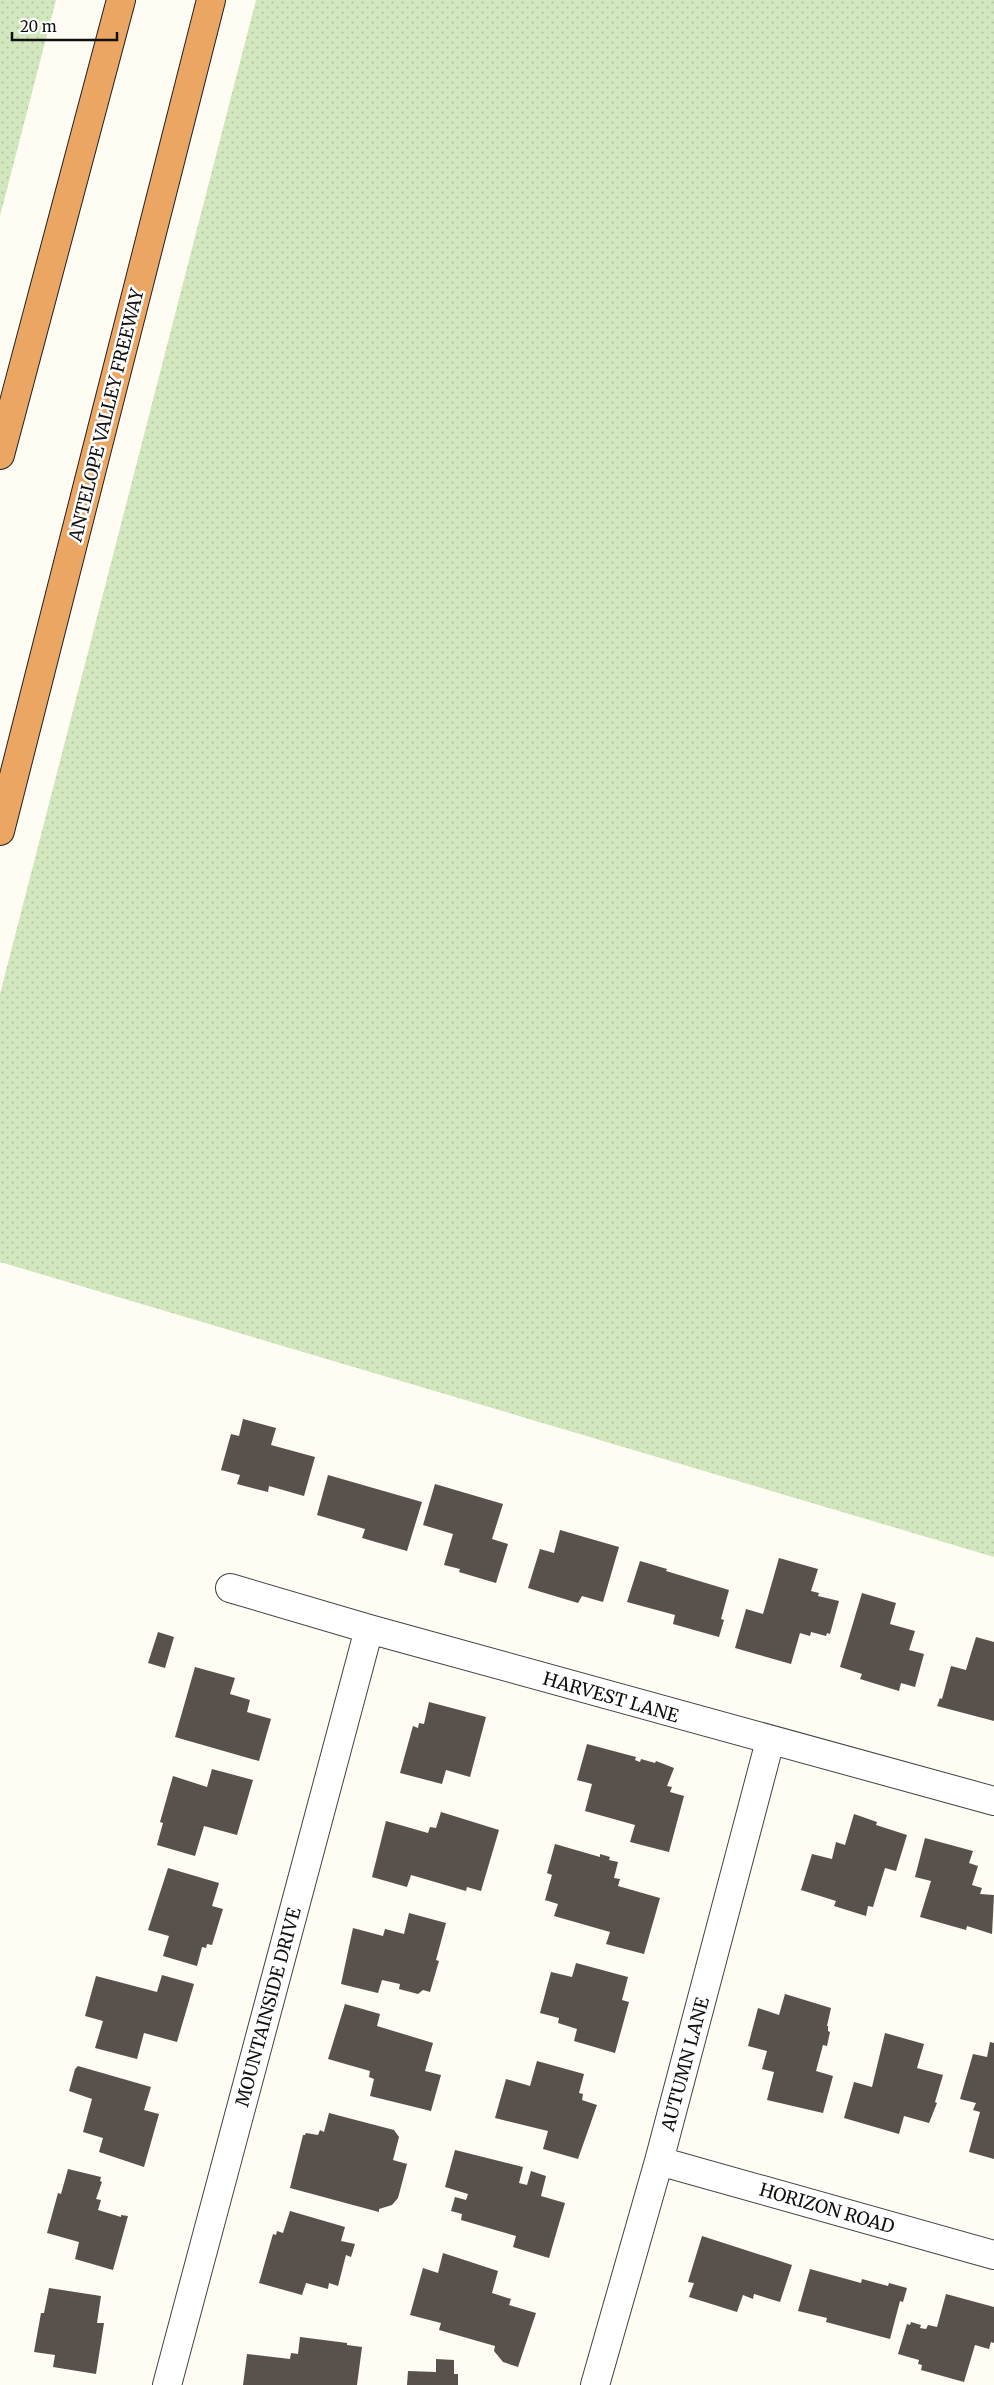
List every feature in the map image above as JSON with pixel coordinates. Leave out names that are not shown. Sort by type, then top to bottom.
[{"type":"highway","points":[[0,455],[121,0]]},
{"type":"highway","name":"ANTELOPE VALLEY FREEWAY","points":[[0,831],[211,0]]},
{"type":"street","name":"HARVEST LANE","points":[[230,1588],[369,1629],[770,1741],[994,1801]]},
{"type":"street","name":"MOUNTAINSIDE DRIVE","points":[[167,2385],[369,1629]]},
{"type":"street","name":"AUTUMN LANE","points":[[596,2385],[659,2161],[770,1741]]},
{"type":"street","name":"HORIZON ROAD","points":[[659,2161],[994,2255]]},
{"type":"green space","points":[[0,0],[56,0],[0,216]]},
{"type":"green space","points":[[256,0],[994,0],[994,1557],[0,1262],[0,994]]},
{"type":"building","points":[[243,1419],[276,1428],[271,1445],[315,1457],[304,1496],[269,1486],[268,1492],[237,1484],[240,1475],[221,1470],[231,1434],[239,1436]]},
{"type":"building","points":[[328,1475],[422,1502],[407,1551],[362,1538],[365,1529],[317,1515]]},
{"type":"building","points":[[435,1484],[503,1504],[492,1539],[508,1544],[496,1583],[459,1572],[460,1569],[444,1565],[453,1534],[423,1525]]},
{"type":"building","points":[[560,1530],[619,1547],[603,1602],[582,1596],[578,1603],[528,1588],[540,1549],[554,1553]]},
{"type":"building","points":[[779,1558],[818,1569],[811,1591],[819,1593],[818,1596],[839,1601],[830,1634],[827,1633],[826,1636],[811,1632],[810,1636],[800,1633],[791,1664],[735,1648],[746,1609],[763,1614]]},
{"type":"building","points":[[640,1561],[729,1590],[721,1619],[724,1620],[719,1637],[673,1624],[675,1615],[627,1602]]},
{"type":"building","points":[[862,1593],[896,1603],[890,1624],[915,1631],[909,1650],[924,1654],[915,1687],[901,1683],[899,1691],[860,1679],[862,1674],[840,1667]]},
{"type":"building","points":[[158,1632],[174,1637],[165,1668],[148,1663]]},
{"type":"building","points":[[976,1637],[994,1642],[994,1721],[937,1706],[940,1698],[942,1699],[951,1666],[966,1670]]},
{"type":"building","points":[[195,1667],[235,1678],[230,1694],[250,1700],[247,1712],[271,1719],[259,1761],[175,1737]]},
{"type":"building","points":[[429,1702],[486,1717],[470,1777],[446,1770],[442,1784],[400,1773],[413,1726],[418,1728],[419,1723],[424,1724]]},
{"type":"building","points":[[587,1744],[636,1757],[635,1760],[640,1762],[641,1759],[655,1763],[656,1761],[674,1768],[667,1786],[672,1787],[670,1792],[684,1796],[669,1852],[630,1842],[635,1825],[585,1811],[592,1784],[577,1780]]},
{"type":"building","points":[[212,1769],[253,1780],[237,1835],[204,1826],[195,1856],[157,1845],[163,1823],[160,1822],[173,1776],[207,1787]]},
{"type":"building","points":[[441,1812],[499,1830],[481,1891],[467,1887],[466,1891],[411,1875],[407,1887],[372,1877],[386,1821],[428,1833],[430,1827],[436,1828]]},
{"type":"building","points":[[854,1814],[877,1822],[876,1825],[907,1835],[896,1871],[885,1868],[873,1907],[868,1906],[866,1916],[834,1906],[836,1901],[801,1890],[812,1854],[832,1859],[836,1842],[845,1845]]},
{"type":"building","points":[[925,1838],[973,1851],[969,1863],[978,1866],[972,1885],[982,1888],[980,1894],[994,1895],[992,1934],[967,1926],[966,1930],[920,1917],[931,1881],[915,1877]]},
{"type":"building","points":[[555,1844],[600,1857],[600,1854],[610,1857],[609,1860],[618,1862],[614,1878],[620,1879],[618,1886],[660,1898],[644,1954],[606,1944],[610,1932],[554,1916],[558,1904],[545,1900],[552,1875],[547,1873]]},
{"type":"building","points":[[168,1868],[219,1883],[212,1906],[223,1909],[212,1945],[207,1944],[206,1948],[202,1947],[197,1966],[163,1956],[169,1936],[148,1930]]},
{"type":"building","points":[[409,1913],[446,1923],[436,1960],[439,1961],[430,1992],[423,1990],[418,1994],[399,1989],[400,1984],[382,1980],[378,1993],[341,1984],[353,1928],[383,1936],[385,1929],[404,1934]]},
{"type":"building","points":[[576,1963],[628,1977],[622,2000],[629,2002],[615,2053],[574,2041],[577,2029],[558,2023],[559,2018],[540,2013],[551,1972],[572,1977]]},
{"type":"building","points":[[162,1975],[194,1984],[177,2042],[144,2033],[137,2059],[95,2048],[103,2021],[85,2016],[96,1976],[157,1992]]},
{"type":"building","points":[[785,1994],[831,2008],[827,2026],[830,2032],[827,2046],[823,2045],[816,2071],[833,2076],[823,2113],[767,2100],[774,2072],[762,2069],[767,2051],[748,2046],[758,2008],[779,2015]]},
{"type":"building","points":[[345,2004],[380,2014],[377,2026],[433,2043],[425,2071],[441,2075],[431,2111],[370,2096],[374,2079],[369,2077],[370,2071],[328,2059]]},
{"type":"building","points":[[885,2033],[924,2044],[917,2068],[943,2075],[935,2102],[937,2103],[929,2123],[904,2116],[899,2134],[844,2118],[854,2082],[872,2087]]},
{"type":"building","points":[[990,2042],[994,2043],[994,2159],[969,2152],[980,2112],[973,2110],[976,2103],[960,2099],[973,2054],[987,2057]]},
{"type":"building","points":[[537,2061],[584,2074],[579,2093],[583,2094],[582,2100],[597,2105],[578,2159],[543,2149],[548,2131],[495,2118],[506,2079],[530,2086]]},
{"type":"building","points":[[78,2066],[151,2087],[144,2110],[159,2114],[144,2167],[99,2152],[103,2138],[83,2132],[92,2099],[69,2091],[75,2069]]},
{"type":"building","points":[[329,2113],[394,2130],[399,2137],[393,2160],[407,2164],[398,2198],[392,2205],[379,2209],[379,2212],[290,2188],[303,2135],[306,2133],[318,2135],[320,2130],[324,2132]]},
{"type":"building","points":[[455,2150],[523,2167],[519,2183],[527,2185],[531,2171],[546,2176],[541,2196],[565,2203],[549,2258],[513,2247],[516,2236],[461,2220],[462,2214],[451,2211],[455,2197],[466,2200],[468,2194],[445,2187]]},
{"type":"building","points":[[68,2169],[101,2177],[100,2181],[102,2182],[96,2199],[101,2200],[98,2210],[121,2217],[121,2215],[128,2216],[113,2270],[75,2259],[79,2242],[47,2233],[58,2193],[61,2194]]},
{"type":"building","points":[[290,2211],[345,2227],[341,2241],[355,2244],[351,2257],[346,2255],[338,2286],[329,2283],[328,2289],[306,2283],[302,2295],[259,2283],[273,2234],[276,2235],[277,2231],[283,2233]]},
{"type":"building","points":[[702,2236],[792,2265],[780,2302],[754,2294],[753,2299],[743,2295],[737,2312],[689,2297],[694,2283],[688,2282]]},
{"type":"building","points":[[443,2253],[498,2271],[492,2293],[511,2299],[509,2305],[536,2313],[518,2367],[503,2362],[494,2351],[495,2346],[439,2330],[441,2323],[410,2315],[423,2268],[438,2273]]},
{"type":"building","points":[[810,2269],[861,2283],[862,2279],[888,2286],[889,2283],[907,2288],[903,2302],[900,2301],[890,2339],[826,2322],[827,2318],[798,2311]]},
{"type":"building","points":[[49,2288],[101,2296],[97,2323],[104,2323],[96,2374],[53,2367],[55,2355],[34,2352],[41,2313],[44,2313]]},
{"type":"building","points":[[946,2294],[994,2307],[994,2343],[991,2342],[989,2349],[975,2345],[964,2382],[921,2370],[922,2365],[918,2364],[919,2360],[898,2354],[907,2324],[910,2325],[911,2322],[921,2325],[920,2328],[926,2329],[928,2325],[937,2327]]},
{"type":"building","points":[[300,2337],[347,2343],[347,2345],[362,2347],[357,2385],[243,2385],[247,2354],[290,2359],[291,2353],[298,2354]]},
{"type":"building","points":[[436,2359],[454,2360],[454,2374],[458,2374],[458,2385],[407,2385],[408,2371],[436,2372]]}]
